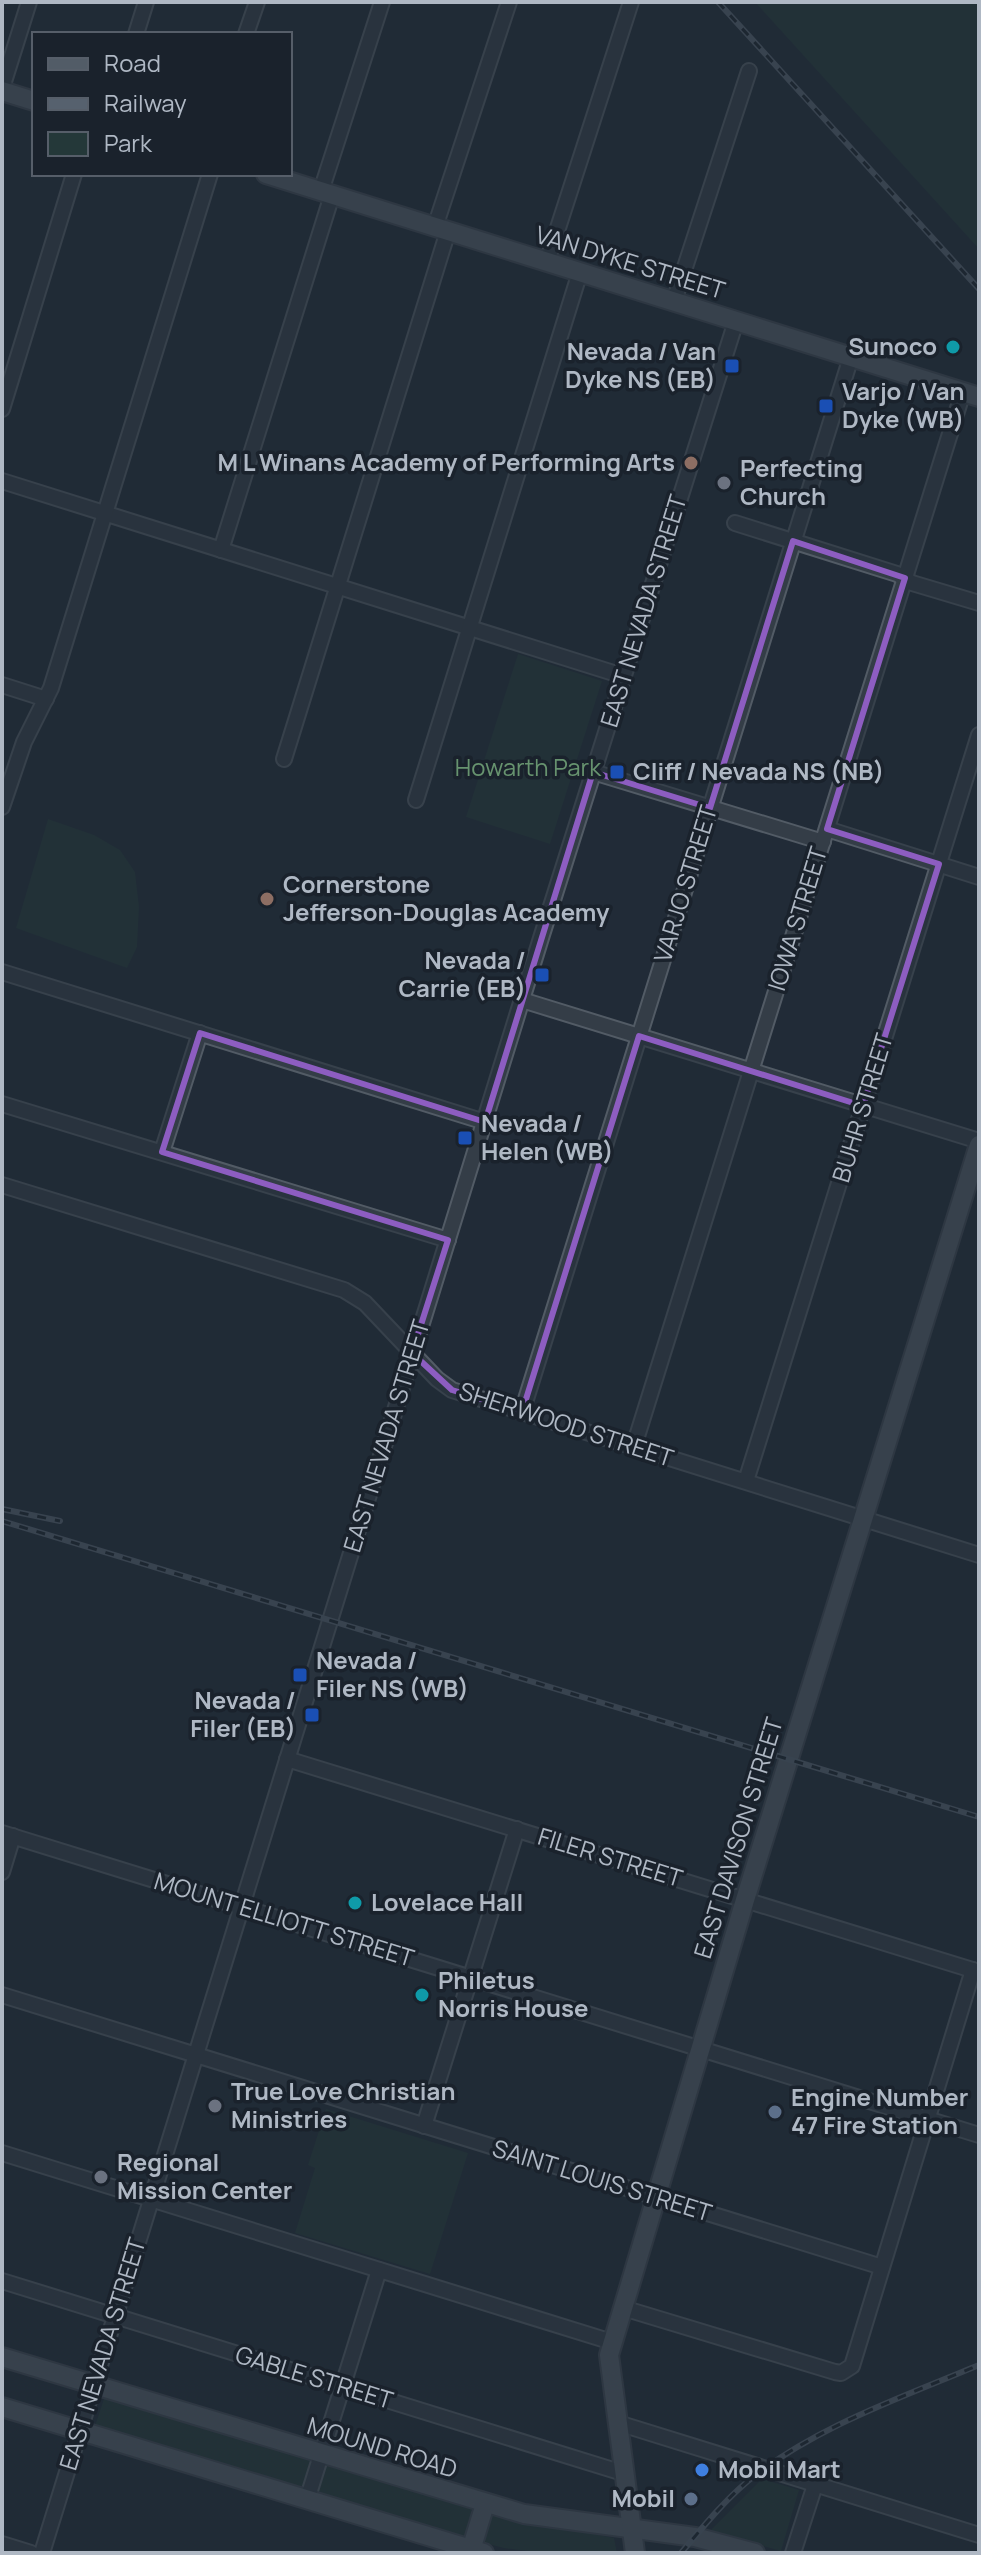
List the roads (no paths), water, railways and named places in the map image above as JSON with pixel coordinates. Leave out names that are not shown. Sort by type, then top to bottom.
[{"type":"main road","points":[[2,90],[32,100]]},
{"type":"main road","name":"VAN DYKE STREET","points":[[272,176],[971,395]]},
{"type":"main road","name":"EAST DAVISON STREET","points":[[635,2553],[610,2370],[612,2342],[979,1143]]},
{"type":"main road","name":"MOUND ROAD","points":[[2,2357],[485,2504],[541,2517],[695,2537],[755,2553]]},
{"type":"main road","points":[[2,2407],[478,2551],[485,2504]]},
{"type":"street","points":[[2,90],[29,2]]},
{"type":"street","points":[[137,32],[146,2]]},
{"type":"street","points":[[247,32],[257,2]]},
{"type":"street","points":[[221,550],[382,2]]},
{"type":"street","points":[[284,759],[509,2]]},
{"type":"street","points":[[547,262],[631,2]]},
{"type":"street","points":[[674,301],[749,71]]},
{"type":"street","points":[[2,409],[73,176]]},
{"type":"street","points":[[2,807],[17,760],[46,699],[209,176]]},
{"type":"street","points":[[416,800],[580,272]]},
{"type":"street","name":"EAST NEVADA STREET","points":[[42,2553],[412,1353],[736,321]]},
{"type":"street","name":"VARJO STREET","points":[[522,1412],[851,357]]},
{"type":"street","name":"IOWA STREET","points":[[634,1446],[905,578],[971,395]]},
{"type":"street","points":[[2,481],[623,676]]},
{"type":"street","points":[[735,523],[979,603]]},
{"type":"street","points":[[2,685],[46,699]]},
{"type":"street","name":"BUHR STREET","points":[[746,1481],[979,735]]},
{"type":"street","points":[[593,772],[710,808],[939,864],[979,877]]},
{"type":"street","points":[[2,972],[485,1122]]},
{"type":"street","points":[[522,1000],[979,1143]]},
{"type":"street","points":[[162,1152],[200,1033]]},
{"type":"street","points":[[2,1104],[448,1240]]},
{"type":"street","name":"SHERWOOD STREET","points":[[2,1185],[344,1290],[365,1302],[437,1379],[452,1390],[979,1555]]},
{"type":"street","name":"FILER STREET","points":[[287,1759],[976,1971]]},
{"type":"street","points":[[424,2126],[517,1829]]},
{"type":"street","points":[[2,1872],[8,1834]]},
{"type":"street","name":"MOUNT ELLIOTT STREET","points":[[8,1834],[979,2135]]},
{"type":"street","points":[[623,2308],[835,2372],[841,2373],[852,2366],[927,2119],[976,1971]]},
{"type":"street","name":"SAINT LOUIS STREET","points":[[2,1995],[882,2267]]},
{"type":"street","points":[[2,2153],[612,2342]]},
{"type":"street","points":[[307,2500],[379,2270]]},
{"type":"street","name":"GABLE STREET","points":[[2,2281],[626,2474]]},
{"type":"street","points":[[618,2423],[979,2535]]},
{"type":"street","points":[[793,2553],[815,2485]]},
{"type":"street","points":[[2,2544],[31,2553]]},
{"type":"railway","points":[[718,2],[979,289]]},
{"type":"railway","points":[[2,1509],[60,1521]]},
{"type":"railway","points":[[2,1521],[979,1817]]},
{"type":"railway","points":[[681,2553],[730,2498],[774,2462],[859,2415],[979,2365]]},
{"type":"place","name":"Sunoco","points":[[953,347]]},
{"type":"place","name":"Nevada / Van Dyke NS (EB)","points":[[732,366]]},
{"type":"place","name":"Varjo / Van Dyke (WB)","points":[[826,406]]},
{"type":"place","name":"M L Winans Academy of Performing Arts","points":[[691,463]]},
{"type":"place","name":"Perfecting Church","points":[[724,483]]},
{"type":"place","name":"Cliff / Nevada NS (NB)","points":[[617,772]]},
{"type":"place","name":"Cornerstone Jefferson-Douglas Academy","points":[[267,899]]},
{"type":"place","name":"Nevada / Carrie (EB)","points":[[542,975]]},
{"type":"place","name":"Nevada / Helen (WB)","points":[[465,1138]]},
{"type":"place","name":"Nevada / Filer NS (WB)","points":[[300,1675]]},
{"type":"place","name":"Nevada / Filer (EB)","points":[[312,1715]]},
{"type":"place","name":"Lovelace Hall","points":[[355,1903]]},
{"type":"place","name":"Philetus Norris House","points":[[422,1995]]},
{"type":"place","name":"True Love Christian Ministries","points":[[215,2106]]},
{"type":"place","name":"Engine Number 47 Fire Station","points":[[775,2112]]},
{"type":"place","name":"Regional Mission Center","points":[[101,2177]]},
{"type":"place","name":"Mobil Mart","points":[[702,2470]]},
{"type":"place","name":"Mobil","points":[[691,2499]]},
{"type":"park label","name":"Howarth Park","points":[[528,768]]}]
